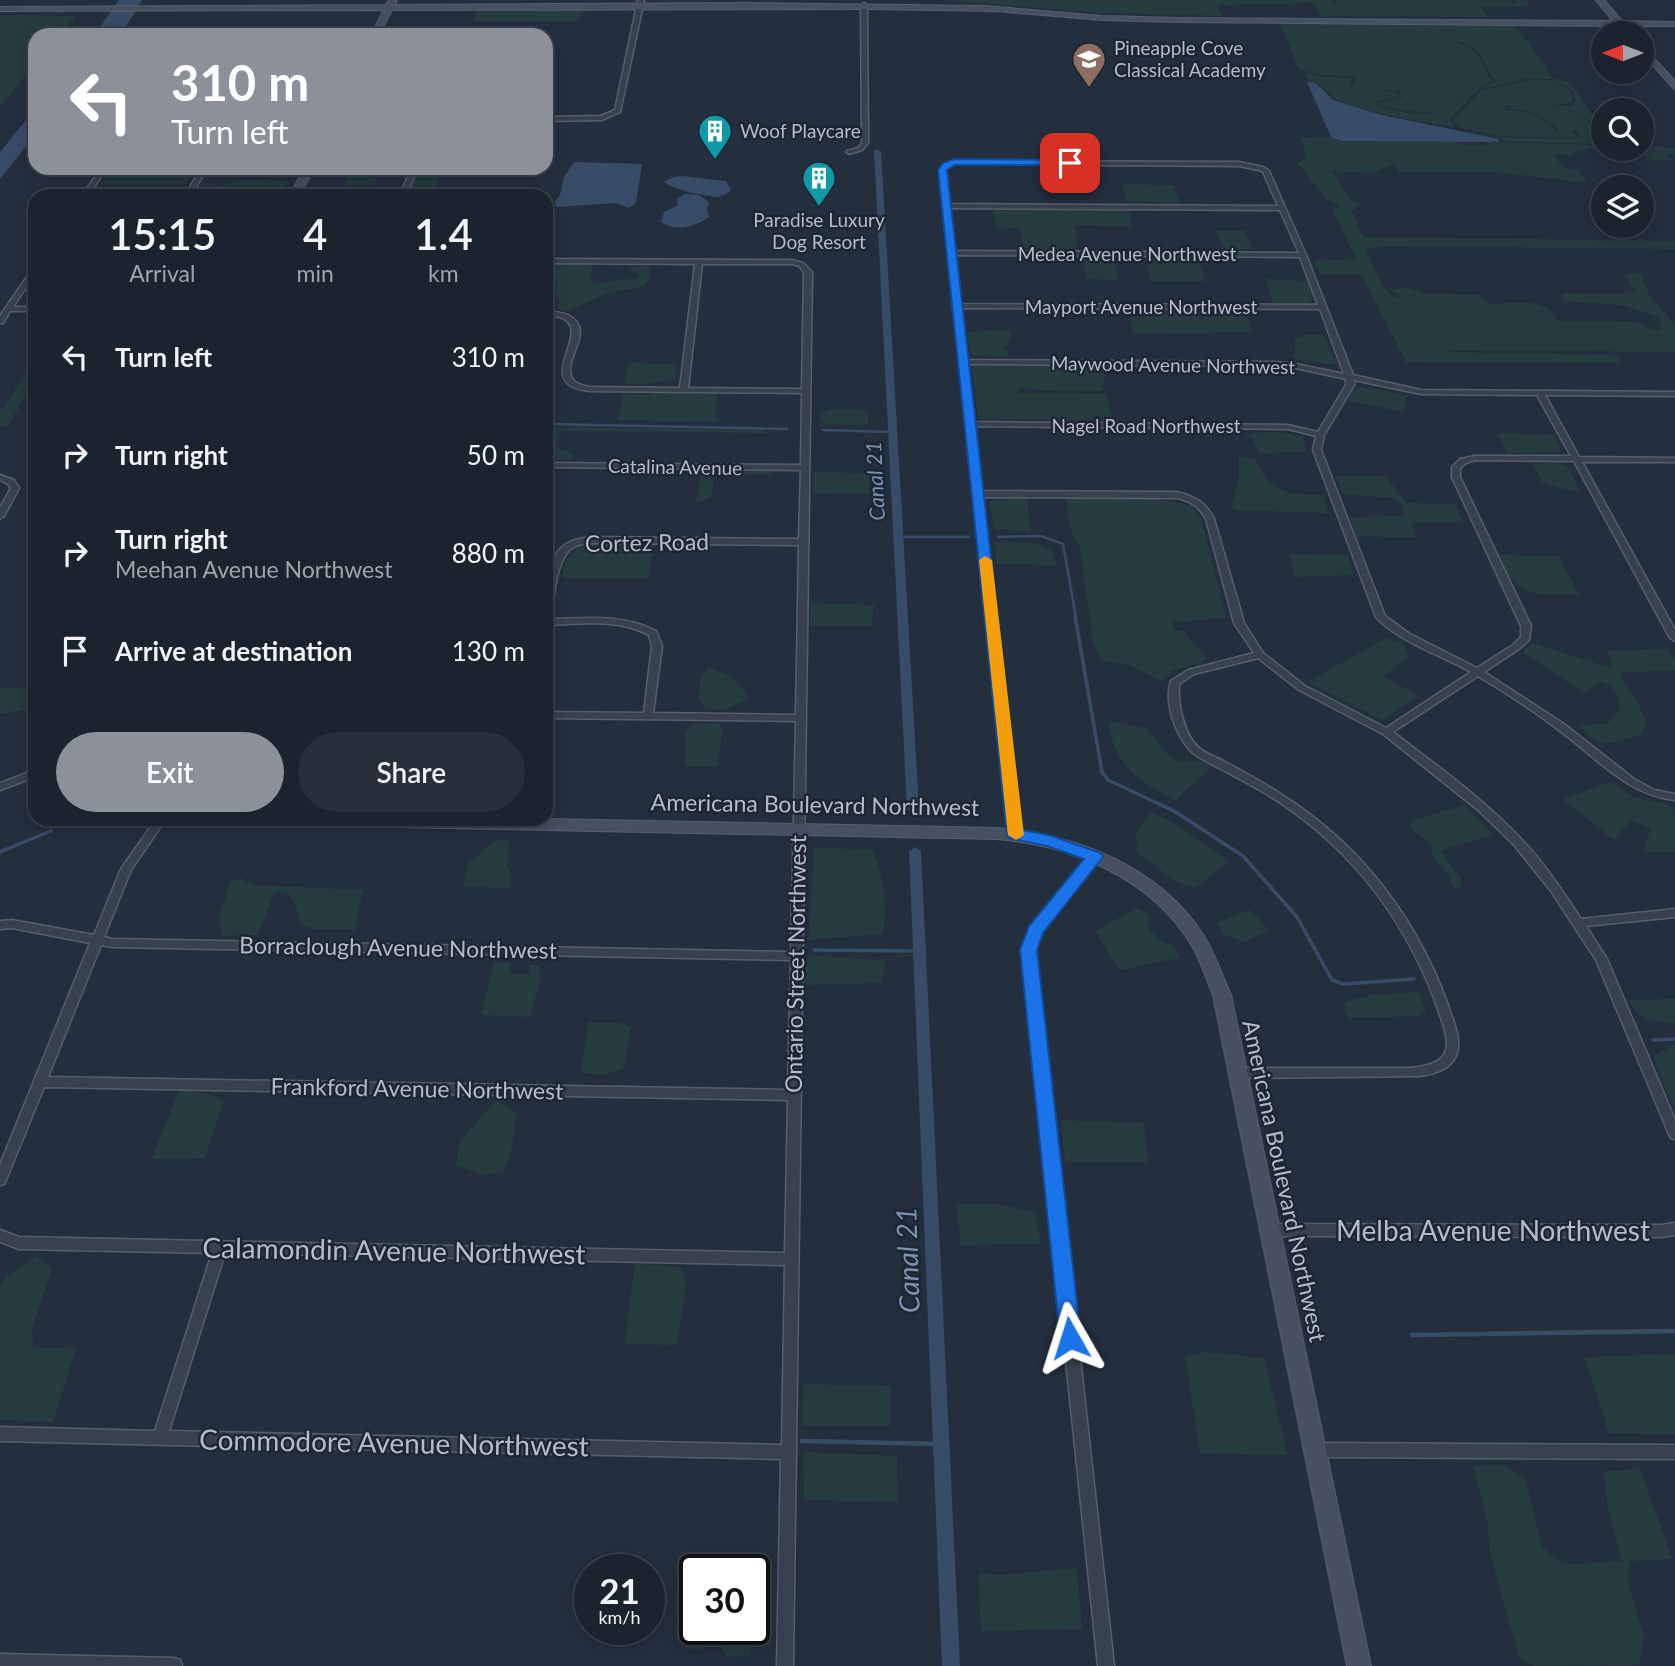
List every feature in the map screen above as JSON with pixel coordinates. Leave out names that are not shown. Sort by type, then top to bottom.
[{"type":"main road","points":[[0,7],[505,0]]},
{"type":"main road","points":[[765,0],[909,2],[1102,18],[1591,23]]},
{"type":"main road","points":[[1600,0],[1617,21]]},
{"type":"main road","points":[[1614,0],[1630,21]]},
{"type":"main road","points":[[392,2],[640,2],[995,9]]},
{"type":"main road","points":[[379,28],[392,2]]},
{"type":"main road","points":[[1654,24],[1675,24]]},
{"type":"main road","points":[[1654,49],[1675,73]]},
{"type":"main road","points":[[1654,62],[1675,87]]},
{"type":"main road","name":"Americana Boulevard Northwest","points":[[553,824],[1015,835],[1049,841],[1095,857],[1151,889],[1180,915],[1198,941],[1222,995],[1359,1666]]},
{"type":"street","points":[[553,119],[591,119],[612,116],[618,111],[640,2]]},
{"type":"street","points":[[850,152],[860,149],[865,143],[864,5]]},
{"type":"street","points":[[1015,835],[946,206],[943,170],[946,165],[955,162],[1223,164],[1261,167],[1269,176],[1303,255],[1350,379],[1350,385],[1320,436],[1317,450],[1381,617],[1389,626],[1477,672],[1533,706],[1594,751],[1628,782],[1643,790],[1675,797]]},
{"type":"street","points":[[946,206],[1283,208]]},
{"type":"street","name":"Medea Avenue Northwest","points":[[951,253],[1303,255]]},
{"type":"street","points":[[553,261],[699,262],[684,390]]},
{"type":"street","name":"Ontario Street Northwest","points":[[699,262],[801,264],[808,272],[785,1666]]},
{"type":"street","points":[[0,321],[28,279]]},
{"type":"street","name":"Mayport Avenue Northwest","points":[[958,306],[1324,307]]},
{"type":"street","points":[[8,309],[28,309]]},
{"type":"street","points":[[553,314],[567,317],[574,323],[576,330],[568,373],[570,381],[575,385],[589,389],[805,391]]},
{"type":"street","name":"Maywood Avenue Northwest","points":[[963,362],[1272,364],[1292,365],[1421,392],[1675,394]]},
{"type":"street","points":[[1539,393],[1675,638]]},
{"type":"street","name":"Nagel Road Northwest","points":[[971,424],[1270,427],[1288,428],[1320,436]]},
{"type":"street","points":[[1386,733],[1517,647],[1526,638],[1526,626],[1456,477],[1456,467],[1463,461],[1475,458],[1675,460]]},
{"type":"street","name":"Catalina Avenue","points":[[553,465],[804,468]]},
{"type":"street","points":[[0,477],[11,482],[15,488],[0,516]]},
{"type":"street","points":[[978,494],[1177,495],[1192,498],[1204,506],[1239,622],[1260,655],[1302,688],[1386,733],[1482,807],[1519,844],[1555,888],[1601,959],[1675,1134]]},
{"type":"street","name":"Cortez Road","points":[[553,585],[558,559],[564,549],[588,540],[804,542]]},
{"type":"street","points":[[553,621],[629,622],[653,633],[657,646],[648,716]]},
{"type":"street","points":[[1237,1073],[1411,1073],[1434,1070],[1446,1063],[1452,1054],[1453,1037],[1433,975],[1410,930],[1382,891],[1346,850],[1309,818],[1271,791],[1196,751],[1182,732],[1174,683],[1191,672],[1260,655]]},
{"type":"street","points":[[553,715],[799,718]]},
{"type":"street","points":[[0,787],[28,776]]},
{"type":"street","points":[[0,1180],[126,869],[156,826]]},
{"type":"street","points":[[1095,857],[1035,930],[1029,950],[1106,1666]]},
{"type":"street","points":[[1579,923],[1675,913]]},
{"type":"street","name":"Borraclough Avenue Northwest","points":[[0,925],[12,924],[96,941],[797,956]]},
{"type":"street","name":"Frankford Avenue Northwest","points":[[40,1082],[794,1095]]},
{"type":"street","name":"Melba Avenue Northwest","points":[[1269,1230],[1675,1229]]},
{"type":"street","name":"Calamondin Avenue Northwest","points":[[0,1236],[19,1243],[790,1259]]},
{"type":"street","points":[[160,1438],[220,1247]]},
{"type":"street","name":"Commodore Avenue Northwest","points":[[0,1434],[789,1452]]},
{"type":"street","points":[[1315,1450],[1675,1452]]},
{"type":"street","points":[[0,1662],[174,1666]]},
{"type":"green space","points":[[939,0],[1332,0],[1334,3],[1337,2],[1335,0],[1511,0],[1515,5],[1514,0],[1526,0],[1530,6],[1479,7],[1489,17],[1321,16],[1315,3],[1217,5],[1223,16],[1103,13]]},
{"type":"green space","points":[[477,9],[589,9],[574,21],[473,21]]},
{"type":"green space","points":[[0,15],[76,16],[66,28],[28,28],[28,73],[0,107]]},
{"type":"green space","points":[[1280,24],[1515,26],[1546,66],[1550,77],[1570,83],[1591,113],[1591,144],[1503,141],[1501,138],[1465,129],[1501,137],[1571,139],[1580,136],[1575,130],[1560,131],[1536,115],[1509,109],[1508,106],[1570,106],[1576,102],[1573,90],[1552,79],[1525,79],[1480,90],[1496,80],[1478,52],[1465,43],[1454,41],[1476,53],[1493,80],[1462,102],[1443,111],[1416,112],[1380,106],[1378,103],[1403,97],[1398,91],[1353,86],[1356,77],[1321,75],[1299,69]]},
{"type":"green space","points":[[1305,72],[1352,78],[1350,86],[1396,92],[1400,97],[1375,102],[1377,106],[1415,114],[1449,109],[1473,95],[1450,119],[1455,127],[1383,114],[1341,101],[1318,84],[1309,81]]},
{"type":"green space","points":[[1527,80],[1553,80],[1570,90],[1573,102],[1543,107],[1505,105],[1503,110],[1532,115],[1557,131],[1572,130],[1577,136],[1501,136],[1458,127],[1453,120],[1481,91]]},
{"type":"green space","points":[[1301,138],[1454,142],[1463,145],[1488,145],[1488,142],[1591,145],[1591,149],[1577,150],[1571,156],[1554,154],[1562,167],[1578,170],[1589,183],[1494,172],[1399,172],[1394,164],[1371,173],[1332,171],[1351,202],[1361,204],[1351,211],[1364,237],[1675,241],[1675,249],[1387,246],[1366,249],[1384,287],[1396,297],[1403,298],[1390,289],[1409,288],[1425,293],[1478,295],[1489,304],[1538,304],[1546,307],[1558,321],[1639,322],[1652,330],[1661,330],[1660,319],[1622,305],[1563,301],[1562,293],[1627,293],[1635,290],[1625,275],[1640,273],[1650,296],[1675,325],[1675,352],[1449,350],[1613,355],[1624,363],[1406,362],[1362,275],[1320,274],[1313,261],[1356,259],[1332,209],[1339,208],[1336,203],[1327,200],[1298,163],[1306,156]]},
{"type":"green space","points":[[1654,147],[1675,148],[1675,153],[1664,156],[1675,160],[1654,161]]},
{"type":"green space","points":[[107,175],[190,175],[186,184],[100,184]]},
{"type":"green space","points":[[361,175],[360,177],[378,178],[374,184],[344,186],[347,176],[319,176]]},
{"type":"green space","points":[[414,175],[441,175],[436,189],[409,189]]},
{"type":"green space","points":[[236,180],[288,181],[284,189],[199,189],[204,182],[220,186]]},
{"type":"green space","points":[[1122,184],[1174,185],[1179,203],[1126,201]]},
{"type":"green space","points":[[992,209],[1129,209],[1132,227],[1074,225],[1078,250],[1024,248],[1020,228],[997,229]]},
{"type":"green space","points":[[1245,230],[1252,249],[1226,249],[1215,231]]},
{"type":"green space","points":[[1150,256],[1198,257],[1205,281],[1150,281],[1147,261]]},
{"type":"green space","points":[[1082,257],[1113,258],[1119,280],[1087,279]]},
{"type":"green space","points":[[553,263],[592,263],[591,284],[638,278],[639,273],[630,270],[631,267],[644,266],[650,269],[645,286],[605,294],[568,311],[557,309],[560,301],[556,296]]},
{"type":"green space","points":[[1265,279],[1307,281],[1313,301],[1306,304],[1273,303]]},
{"type":"green space","points":[[1128,310],[1246,311],[1252,332],[1133,334]]},
{"type":"green space","points":[[1008,330],[1011,335],[1007,345],[1002,348],[1009,351],[1008,357],[972,355],[966,332]]},
{"type":"green space","points":[[1310,334],[1325,336],[1337,365],[1294,359],[1295,338]]},
{"type":"green space","points":[[628,363],[676,364],[675,378],[646,384],[624,384]]},
{"type":"green space","points":[[1098,366],[1104,373],[1103,391],[1035,390],[1028,387],[1017,388],[1018,393],[1106,394],[1114,421],[978,419],[972,367]]},
{"type":"green space","points":[[28,369],[28,392],[8,426],[0,428],[0,409],[4,408]]},
{"type":"green space","points":[[1362,387],[1407,395],[1404,412],[1349,401],[1352,390]]},
{"type":"green space","points":[[657,392],[718,394],[715,415],[720,422],[618,420],[623,394],[651,395]]},
{"type":"green space","points":[[831,409],[860,409],[868,413],[868,425],[827,424],[820,420],[820,414]]},
{"type":"green space","points":[[553,427],[762,430],[768,433],[560,431],[556,447],[574,455],[570,459],[553,460]]},
{"type":"green space","points":[[1274,432],[1303,436],[1307,452],[1260,453],[1250,433]]},
{"type":"green space","points":[[1498,433],[1553,435],[1560,445],[1559,452],[1507,453]]},
{"type":"green space","points":[[1239,456],[1255,459],[1267,480],[1282,490],[1324,495],[1328,513],[1234,510],[1231,504],[1239,481]]},
{"type":"green space","points":[[1560,463],[1570,469],[1579,491],[1542,482],[1533,464]]},
{"type":"green space","points":[[773,471],[770,475],[713,476],[710,498],[696,502],[701,473]]},
{"type":"green space","points":[[814,472],[869,473],[869,494],[813,493]]},
{"type":"green space","points":[[1335,476],[1386,476],[1406,503],[1456,504],[1463,522],[1412,523],[1416,538],[1357,536],[1350,517],[1404,516],[1401,503],[1392,498],[1342,494]]},
{"type":"green space","points":[[1027,498],[1031,532],[994,529],[989,501]]},
{"type":"green space","points":[[1065,498],[1151,498],[1192,505],[1202,520],[1226,618],[1172,622],[1174,630],[1183,631],[1208,660],[1172,671],[1163,682],[1130,665],[1101,660],[1093,642],[1079,544],[1072,535]]},
{"type":"green space","points":[[1031,542],[1052,551],[1056,565],[997,564],[995,543]]},
{"type":"green space","points":[[654,545],[648,579],[561,578],[565,561],[580,546]]},
{"type":"green space","points":[[1348,554],[1354,575],[1295,577],[1290,555]]},
{"type":"green space","points":[[1498,555],[1559,556],[1579,595],[1529,592],[1512,580]]},
{"type":"green space","points":[[811,603],[874,605],[872,626],[810,626]]},
{"type":"green space","points":[[1385,638],[1404,643],[1408,656],[1383,677],[1420,696],[1382,720],[1308,682],[1366,650]]},
{"type":"green space","points":[[1533,643],[1611,668],[1613,666],[1607,651],[1668,649],[1675,661],[1675,670],[1620,673],[1624,684],[1637,700],[1647,725],[1640,735],[1616,742],[1599,743],[1578,725],[1607,724],[1620,709],[1615,690],[1602,681],[1584,693],[1522,652]]},
{"type":"green space","points":[[708,667],[732,679],[748,699],[725,710],[706,708],[699,698],[700,680]]},
{"type":"green space","points":[[0,688],[28,688],[27,710],[0,714]]},
{"type":"green space","points":[[1109,722],[1146,728],[1164,751],[1176,760],[1204,760],[1212,766],[1175,801],[1140,779],[1122,761],[1116,750]]},
{"type":"green space","points":[[717,723],[723,728],[718,766],[685,766],[685,733],[693,724]]},
{"type":"green space","points":[[1610,782],[1634,797],[1670,805],[1675,816],[1675,852],[1643,852],[1651,828],[1630,821],[1614,840],[1563,799]]},
{"type":"green space","points":[[1465,805],[1493,835],[1440,850],[1462,880],[1460,890],[1452,885],[1448,875],[1432,856],[1433,845],[1409,827],[1413,820]]},
{"type":"green space","points":[[1152,812],[1178,826],[1229,862],[1195,888],[1176,882],[1137,852],[1136,832]]},
{"type":"green space","points":[[495,840],[510,840],[507,865],[511,877],[510,889],[463,886],[468,864]]},
{"type":"green space","points":[[814,848],[871,849],[884,890],[883,934],[808,940]]},
{"type":"green space","points":[[241,878],[252,885],[363,890],[355,930],[315,929],[299,924],[296,905],[287,891],[274,893],[258,935],[222,936],[219,916],[231,881]]},
{"type":"green space","points":[[1138,908],[1149,915],[1147,926],[1159,941],[1174,946],[1179,958],[1120,970],[1095,931]]},
{"type":"green space","points":[[1250,910],[1269,930],[1245,942],[1223,934],[1217,922]]},
{"type":"green space","points":[[808,955],[886,961],[881,983],[803,985]]},
{"type":"green space","points":[[494,962],[510,963],[510,974],[530,974],[529,965],[539,965],[540,980],[530,1017],[481,1015]]},
{"type":"green space","points":[[1419,992],[1426,1012],[1419,1016],[1350,1018],[1344,1013],[1345,1002],[1372,995]]},
{"type":"green space","points":[[1675,999],[1675,1023],[1647,1018],[1628,1000]]},
{"type":"green space","points":[[588,1022],[621,1023],[631,1028],[624,1068],[605,1075],[581,1073]]},
{"type":"green space","points":[[1675,1044],[1675,1112],[1653,1057]]},
{"type":"green space","points":[[179,1090],[206,1093],[224,1101],[205,1158],[152,1159]]},
{"type":"green space","points":[[495,1101],[517,1113],[510,1158],[503,1171],[484,1175],[456,1166],[459,1143]]},
{"type":"green space","points":[[1061,1120],[1144,1123],[1148,1162],[1065,1162]]},
{"type":"green space","points":[[956,1204],[999,1204],[1035,1212],[1041,1244],[961,1245]]},
{"type":"green space","points":[[37,1256],[52,1268],[32,1329],[33,1347],[76,1349],[53,1422],[0,1420],[0,1285],[8,1275]]},
{"type":"green space","points":[[635,1264],[681,1267],[686,1284],[677,1345],[624,1344]]},
{"type":"green space","points":[[1205,1352],[1264,1358],[1288,1455],[1200,1453],[1185,1356]]},
{"type":"green space","points":[[1675,1354],[1675,1435],[1609,1433],[1584,1357]]},
{"type":"green space","points":[[803,1384],[891,1386],[890,1426],[802,1426]]},
{"type":"green space","points":[[803,1452],[897,1456],[898,1502],[804,1500]]},
{"type":"green space","points":[[1506,1465],[1526,1480],[1542,1547],[1563,1565],[1622,1561],[1607,1505],[1604,1472],[1640,1468],[1672,1559],[1630,1561],[1627,1577],[1644,1637],[1639,1665],[1534,1666],[1519,1657],[1489,1549],[1488,1524],[1473,1466]]},
{"type":"green space","points":[[1077,1568],[1082,1629],[981,1631],[978,1573],[998,1575]]},
{"type":"green space","points":[[686,1645],[708,1645],[702,1650],[686,1649]]},
{"type":"green space","points":[[721,1645],[754,1645],[749,1655],[726,1657]]},
{"type":"water","points":[[119,0],[142,0],[125,28],[99,28]]},
{"type":"water","points":[[1307,82],[1316,83],[1333,100],[1382,115],[1499,139],[1498,142],[1341,141],[1331,137]]},
{"type":"water","points":[[28,118],[28,144],[0,179],[0,152]]},
{"type":"water","points":[[574,162],[642,164],[636,203],[629,208],[615,203],[556,207],[555,201],[560,195],[564,177]]},
{"type":"water","points":[[682,176],[726,181],[731,190],[715,197],[681,190],[664,182]]},
{"type":"water","points":[[685,194],[699,195],[709,202],[709,217],[685,227],[673,227],[661,222],[664,212],[677,206],[678,198]]},
{"type":"waterway","name":"Canal 21","points":[[877,151],[913,809]]},
{"type":"waterway","points":[[553,424],[787,429]]},
{"type":"waterway","points":[[823,430],[892,432]]},
{"type":"waterway","points":[[998,537],[1041,536],[1063,544],[1076,618]]},
{"type":"waterway","points":[[898,537],[969,537]]},
{"type":"waterway","points":[[1075,616],[1102,772],[1108,780],[1174,811],[1243,856],[1297,917],[1332,980],[1343,984],[1414,979]]},
{"type":"waterway","points":[[0,852],[51,831]]},
{"type":"waterway","name":"Canal 21","points":[[915,851],[951,1666]]},
{"type":"waterway","points":[[814,950],[919,951]]},
{"type":"waterway","points":[[1653,1040],[1675,1039]]},
{"type":"waterway","points":[[1412,1335],[1675,1331]]},
{"type":"waterway","points":[[802,1441],[941,1444]]},
{"type":"slow traffic","points":[[985,560],[1016,835]]},
{"type":"place","name":"Pineapple Cove Classical Academy","points":[[1089,89]]},
{"type":"place","name":"Woof Playcare","points":[[715,161]]},
{"type":"place","name":"Paradise Luxury Dog Resort","points":[[819,208]]},
{"type":"route","points":[[1070,163],[955,162],[943,167],[943,170],[1015,835],[1049,841],[1095,857],[1035,930],[1029,950],[1070,1338]]}]
